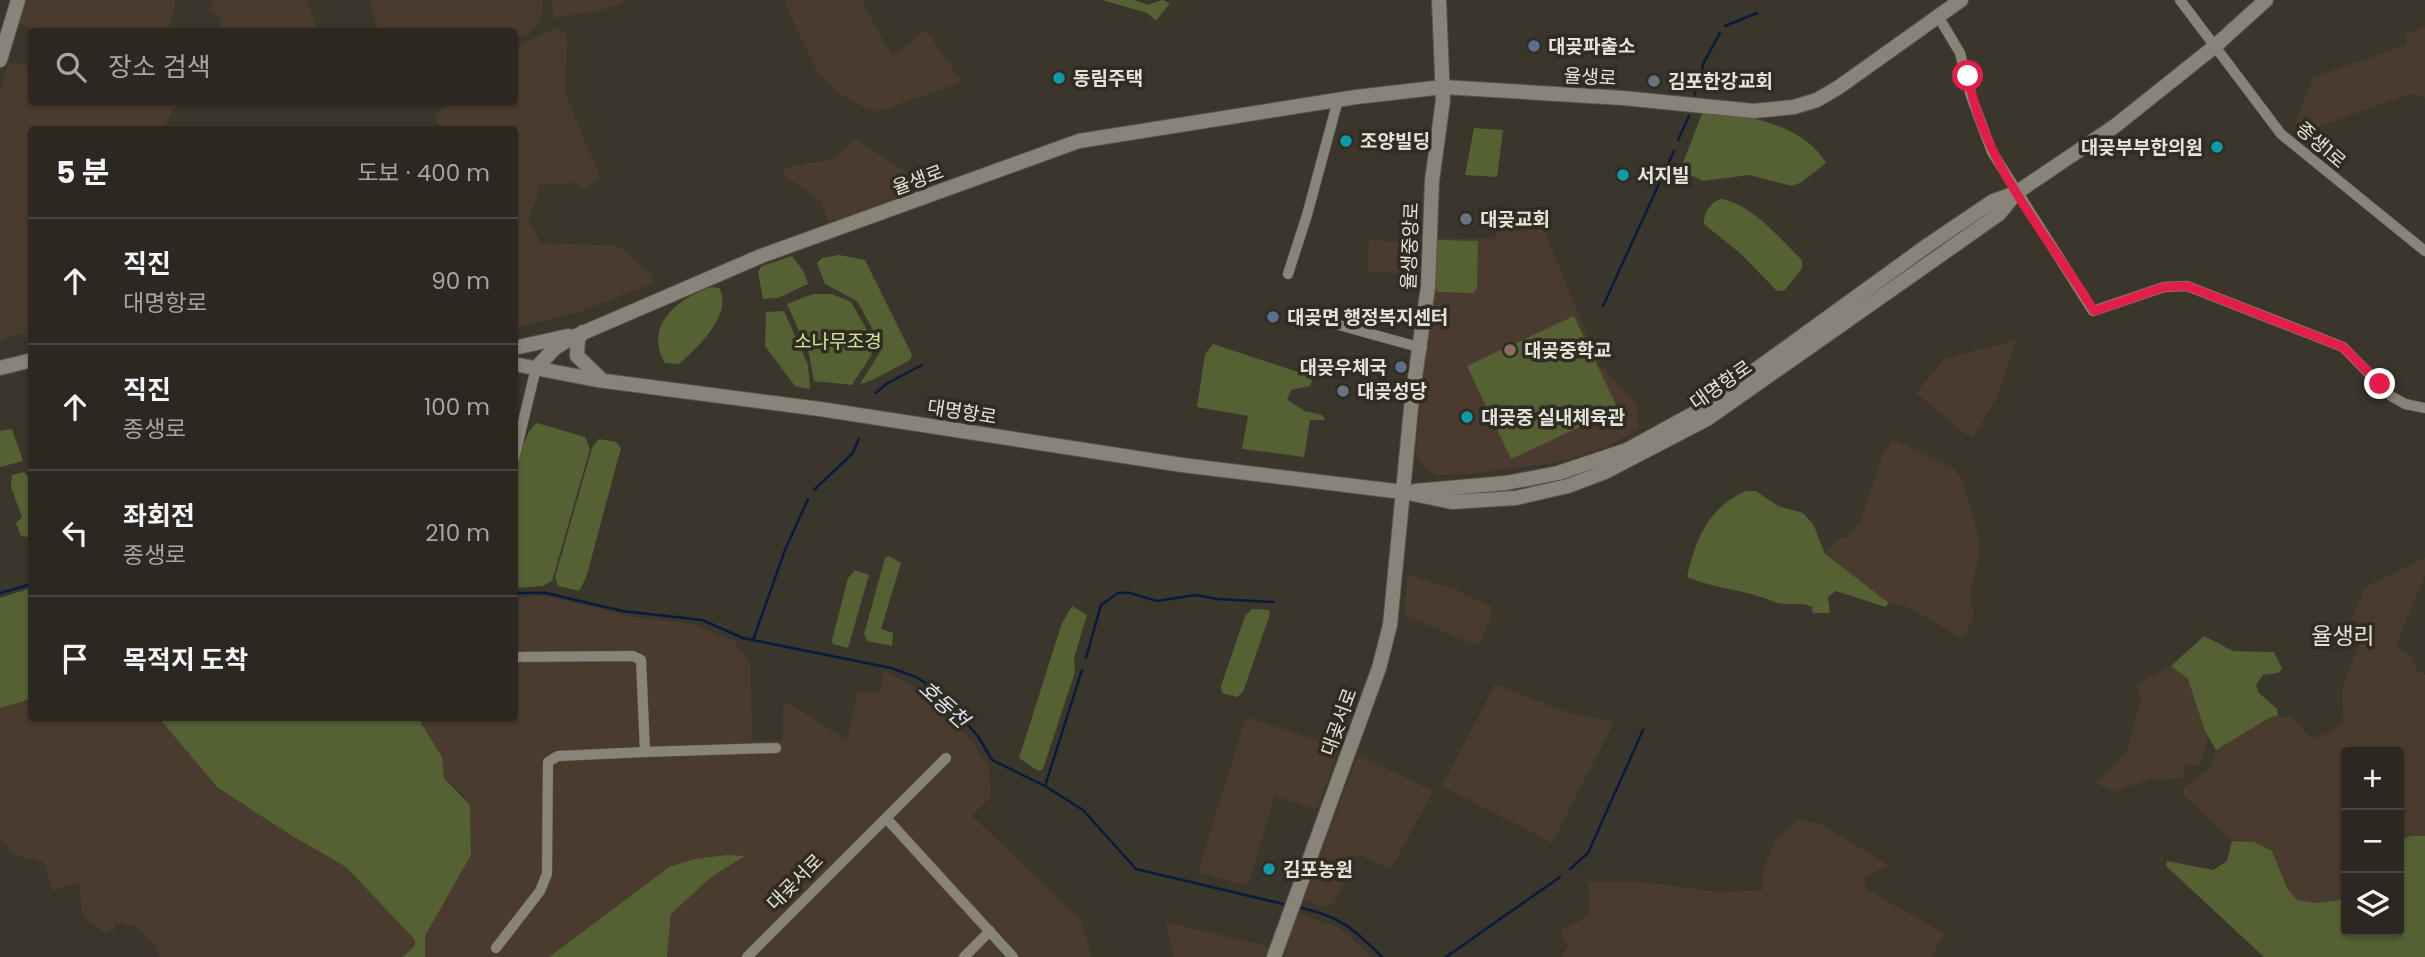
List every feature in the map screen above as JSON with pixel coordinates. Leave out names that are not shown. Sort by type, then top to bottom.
[{"type":"street","points":[[0,60],[18,0]]},
{"type":"street","name":"율생중앙로","points":[[1403,492],[1412,398],[1422,348],[1429,287],[1432,181],[1443,88],[1439,0]]},
{"type":"street","name":"율생로","points":[[536,368],[555,348],[583,332],[761,256],[1079,141],[1338,100],[1443,88],[1774,110],[1816,100],[1839,87],[1961,0]]},
{"type":"street","points":[[2180,0],[2214,47]]},
{"type":"street","name":"대명항로","points":[[518,365],[605,382],[820,409],[1182,465],[1403,492],[1452,502],[1516,498],[1568,486],[1636,457],[1707,419],[1998,214],[2016,193],[2115,126],[2214,47],[2266,0]]},
{"type":"street","points":[[1938,16],[1955,41],[1985,135],[2016,193],[2094,311],[2164,287],[2187,286],[2343,347],[2391,396],[2405,404],[2425,408]]},
{"type":"street","name":"종생1로","points":[[2214,47],[2285,138],[2425,250]]},
{"type":"street","points":[[1288,274],[1338,100]]},
{"type":"street","points":[[1324,321],[1422,348]]},
{"type":"street","points":[[518,347],[583,332]]},
{"type":"street","points":[[583,332],[578,339],[577,356],[605,382]]},
{"type":"street","points":[[0,368],[28,361]]},
{"type":"street","points":[[518,442],[536,368]]},
{"type":"street","name":"대곶서로","points":[[1274,957],[1387,643],[1403,492]]},
{"type":"street","points":[[518,657],[633,656],[641,660],[645,752]]},
{"type":"street","points":[[496,948],[534,899],[547,874],[548,762],[558,756],[776,748]]},
{"type":"street","name":"대곶서로","points":[[747,957],[946,758]]},
{"type":"street","points":[[886,818],[1013,957]]},
{"type":"street","points":[[964,957],[990,931]]},
{"type":"shaded area","points":[[25,0],[175,0],[168,28],[30,28],[17,23]]},
{"type":"shaded area","points":[[212,0],[307,0],[317,28],[223,28],[219,17],[211,12]]},
{"type":"shaded area","points":[[369,0],[542,0],[543,9],[537,28],[518,38],[518,28],[377,28]]},
{"type":"shaded area","points":[[552,0],[629,0],[599,11],[554,18]]},
{"type":"shaded area","points":[[784,0],[862,0],[892,57],[926,30],[960,79],[959,83],[878,112],[867,109],[838,93],[816,70]]},
{"type":"shaded area","points":[[558,27],[567,35],[565,93],[601,179],[583,189],[575,183],[537,185],[537,199],[528,218],[541,243],[618,246],[651,274],[654,283],[582,311],[518,327],[518,126],[438,126],[436,114],[448,105],[518,105],[518,45]]},
{"type":"shaded area","points":[[2425,27],[2425,98],[2409,94],[2307,131],[2293,130],[2313,77],[2406,45],[2405,34]]},
{"type":"shaded area","points":[[8,63],[28,66],[28,105],[176,105],[164,126],[28,126],[28,346],[24,333],[0,340],[0,92]]},
{"type":"shaded area","points":[[855,139],[916,178],[918,186],[914,191],[828,223],[822,202],[781,173],[791,166],[835,159]]},
{"type":"shaded area","name":"대곶중학교","points":[[1544,230],[1599,363],[1636,404],[1639,429],[1606,447],[1560,462],[1470,474],[1437,475],[1424,468],[1416,455],[1434,238],[1494,239],[1498,231]]},
{"type":"shaded area","points":[[1369,240],[1417,243],[1416,274],[1367,272]]},
{"type":"shaded area","points":[[2016,340],[1998,396],[1972,439],[1916,393],[1944,359]]},
{"type":"shaded area","points":[[1893,439],[1953,468],[1962,479],[1977,530],[1980,553],[1970,593],[1973,616],[1963,639],[1912,609],[1889,603],[1825,554],[1839,538],[1847,537],[1861,519],[1882,457]]},
{"type":"shaded area","points":[[2425,558],[2425,575],[2396,645],[2411,656],[2416,669],[2425,675],[2425,836],[2404,840],[2404,747],[2341,747],[2341,900],[2317,903],[2297,900],[2287,888],[2272,851],[2240,840],[2232,841],[2184,796],[2183,788],[2210,768],[2216,750],[2272,717],[2291,717],[2310,738],[2324,735],[2343,724],[2342,688],[2366,628],[2352,618],[2366,587]]},
{"type":"shaded area","points":[[1407,575],[1449,587],[1491,606],[1491,617],[1478,646],[1404,615]]},
{"type":"shaded area","points":[[546,596],[633,617],[695,624],[724,638],[733,639],[750,664],[752,741],[783,740],[783,706],[786,702],[847,740],[858,692],[880,693],[884,671],[928,693],[971,740],[988,766],[991,797],[972,816],[1081,920],[1092,957],[667,957],[671,914],[710,877],[743,856],[727,855],[669,867],[549,957],[425,957],[425,936],[471,855],[470,805],[464,795],[444,778],[441,757],[420,721],[518,721],[518,598]]},
{"type":"shaded area","points":[[2171,666],[2188,679],[2208,738],[2200,766],[2185,765],[2183,778],[2148,780],[2113,792],[2096,783],[2126,752],[2141,701],[2137,684]]},
{"type":"shaded area","points":[[1495,684],[1569,713],[1612,721],[1613,725],[1552,843],[1442,786]]},
{"type":"shaded area","points":[[28,700],[28,721],[162,721],[217,787],[346,867],[415,940],[415,946],[402,957],[160,957],[154,943],[137,927],[115,922],[115,929],[104,932],[85,918],[82,912],[79,882],[53,891],[44,862],[13,855],[0,836],[0,708]]},
{"type":"shaded area","points":[[1246,717],[1339,747],[1318,807],[1314,809],[1275,796],[1249,882],[1245,885],[1198,872]]},
{"type":"shaded area","points":[[1358,755],[1433,791],[1391,870],[1357,854],[1333,905],[1322,906],[1305,901],[1304,896]]},
{"type":"shaded area","points":[[1799,819],[1822,825],[1888,865],[1865,877],[1865,888],[1945,934],[1931,957],[1562,957],[1568,945],[1560,931],[1583,919],[1590,909],[1588,882],[1642,882],[1717,892],[1763,890],[1763,869],[1776,839]]},
{"type":"shaded area","points":[[1297,913],[1340,928],[1372,957],[1284,957]]},
{"type":"shaded area","points":[[1166,922],[1262,945],[1269,948],[1267,957],[1173,957]]},
{"type":"green space","points":[[1102,0],[1134,0],[1148,5],[1162,0],[1170,3],[1156,21],[1147,13]]},
{"type":"green space","points":[[1702,114],[1736,115],[1788,130],[1816,150],[1826,163],[1802,182],[1792,186],[1749,175],[1703,181],[1680,170]]},
{"type":"green space","points":[[1474,128],[1503,130],[1497,177],[1465,175]]},
{"type":"green space","points":[[1722,199],[1755,215],[1802,260],[1802,268],[1785,290],[1777,291],[1741,254],[1704,224],[1709,208]]},
{"type":"green space","points":[[1436,240],[1478,241],[1477,288],[1474,293],[1438,292],[1435,288]]},
{"type":"green space","name":"소나무조경","points":[[839,255],[865,260],[912,355],[910,360],[860,384],[880,352],[879,341],[857,301],[825,284],[817,263],[822,258]]},
{"type":"green space","name":"소나무조경","points":[[792,256],[804,272],[808,284],[778,298],[763,299],[758,272],[762,266]]},
{"type":"green space","points":[[711,287],[719,288],[722,298],[718,319],[695,349],[679,364],[665,363],[659,349],[661,325],[687,298]]},
{"type":"green space","name":"소나무조경","points":[[813,294],[832,294],[851,302],[871,337],[872,354],[852,385],[814,381],[809,354],[787,304]]},
{"type":"green space","name":"소나무조경","points":[[784,311],[808,365],[810,389],[795,386],[765,346],[766,312]]},
{"type":"green space","points":[[1574,316],[1618,409],[1511,459],[1467,366]]},
{"type":"green space","points":[[1213,344],[1313,377],[1310,386],[1291,390],[1287,400],[1305,411],[1322,415],[1325,420],[1310,420],[1304,457],[1242,449],[1248,416],[1197,407],[1205,354]]},
{"type":"green space","points":[[537,423],[585,437],[590,449],[552,581],[543,586],[518,588],[518,470],[527,435]]},
{"type":"green space","points":[[12,429],[23,461],[0,467],[0,431]]},
{"type":"green space","points":[[599,439],[616,442],[621,448],[586,578],[579,591],[558,586],[555,577],[592,448]]},
{"type":"green space","points":[[24,472],[28,477],[28,537],[21,536],[16,523],[22,517],[11,487],[12,475]]},
{"type":"green space","points":[[1746,491],[1756,491],[1778,506],[1803,513],[1813,524],[1825,554],[1889,603],[1885,607],[1836,591],[1828,597],[1830,613],[1813,613],[1812,607],[1807,605],[1779,603],[1687,577],[1705,526],[1722,506]]},
{"type":"green space","points":[[889,556],[901,563],[881,629],[893,633],[892,646],[867,641],[864,634],[885,558]]},
{"type":"green space","points":[[855,570],[869,575],[848,648],[833,644],[832,640],[848,578]]},
{"type":"green space","points":[[28,589],[28,700],[0,708],[0,598]]},
{"type":"green space","points":[[1072,606],[1087,615],[1074,658],[1075,672],[1043,769],[1038,771],[1019,758],[1062,623]]},
{"type":"green space","points":[[1252,609],[1269,610],[1270,614],[1243,692],[1237,697],[1222,693],[1221,686],[1245,616]]},
{"type":"green space","points":[[2204,636],[2233,651],[2274,652],[2282,668],[2278,673],[2263,675],[2256,685],[2259,693],[2277,709],[2278,716],[2271,717],[2216,750],[2205,731],[2188,679],[2171,666]]},
{"type":"green space","points":[[162,721],[420,721],[442,757],[444,778],[470,805],[471,855],[425,936],[425,957],[402,957],[415,946],[415,940],[346,867],[217,787]]},
{"type":"green space","points":[[2425,836],[2425,957],[2264,957],[2166,866],[2167,861],[2213,870],[2227,861],[2232,841],[2254,842],[2272,851],[2287,888],[2297,900],[2317,903],[2341,900],[2341,936],[2404,936],[2404,839]]},
{"type":"green space","points":[[745,856],[711,877],[671,914],[667,957],[549,957],[669,867],[695,859]]},
{"type":"waterway","points":[[1725,26],[1757,13]]},
{"type":"waterway","points":[[1695,94],[1704,62],[1720,33]]},
{"type":"waterway","points":[[1678,140],[1689,116]]},
{"type":"waterway","points":[[1603,306],[1674,151]]},
{"type":"waterway","points":[[876,393],[886,384],[922,365]]},
{"type":"waterway","points":[[814,490],[852,454],[859,439]]},
{"type":"waterway","points":[[753,640],[785,550],[808,499]]},
{"type":"waterway","name":"호동천","points":[[0,593],[28,585]]},
{"type":"waterway","name":"호동천","points":[[518,593],[546,593],[622,611],[702,620],[743,638],[891,668],[916,677],[933,688],[952,707],[978,736],[992,760],[1045,786],[1083,810],[1136,869],[1283,904]]},
{"type":"waterway","points":[[1086,658],[1101,605],[1118,593],[1130,593],[1157,601],[1196,595],[1217,599],[1274,602]]},
{"type":"waterway","points":[[1045,786],[1082,670]]},
{"type":"waterway","points":[[1570,869],[1588,853],[1643,730]]},
{"type":"waterway","points":[[1446,957],[1560,877]]},
{"type":"waterway","name":"호동천","points":[[1302,908],[1346,925],[1382,957]]},
{"type":"place","name":"대곶파출소","points":[[1534,46]]},
{"type":"place","name":"동림주택","points":[[1059,78]]},
{"type":"place","name":"김포한강교회","points":[[1654,81]]},
{"type":"place","name":"조양빌딩","points":[[1346,141]]},
{"type":"place","name":"대곶부부한의원","points":[[2217,147]]},
{"type":"place","name":"서지빌","points":[[1623,175]]},
{"type":"place","name":"대곶교회","points":[[1466,219]]},
{"type":"place","name":"대곶면 행정복지센터","points":[[1273,317]]},
{"type":"place","name":"대곶중학교","points":[[1510,350]]},
{"type":"place","name":"대곶우체국","points":[[1401,367]]},
{"type":"place","name":"대곶성당","points":[[1343,391]]},
{"type":"place","name":"대곶중 실내체육관","points":[[1467,417]]},
{"type":"place","name":"김포농원","points":[[1269,869]]},
{"type":"district","name":"율생리","points":[[2343,636]]},
{"type":"route","points":[[1968,76],[1971,96],[1992,152],[2094,311],[2164,287],[2187,286],[2343,347],[2353,354],[2380,384]]}]
